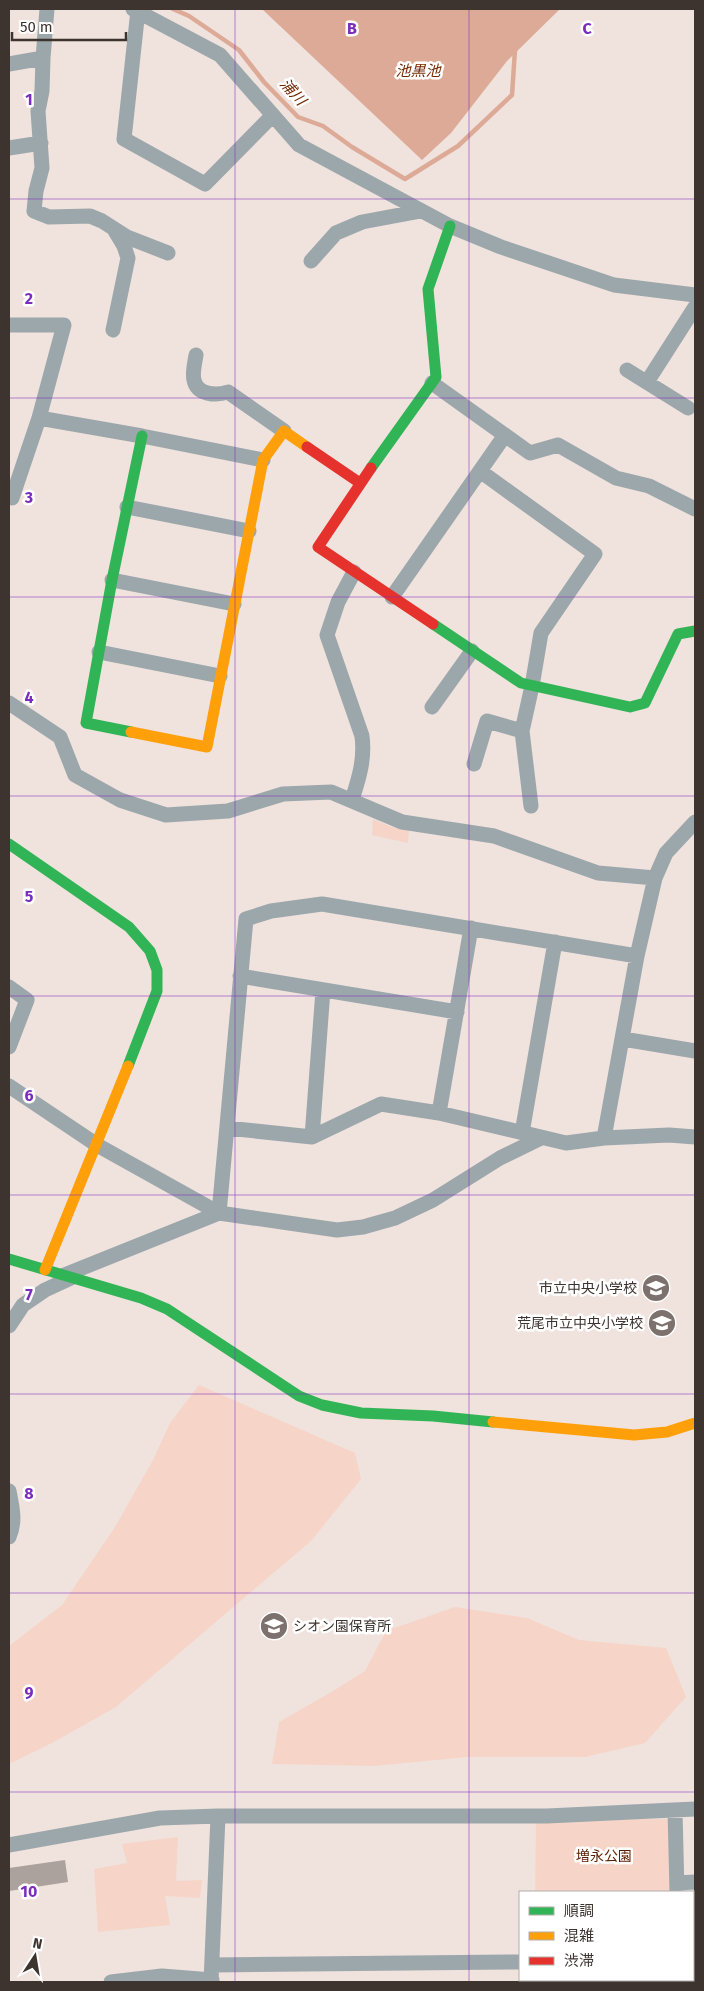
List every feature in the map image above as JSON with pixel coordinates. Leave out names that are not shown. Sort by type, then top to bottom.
[{"type":"street","points":[[47,9],[42,91],[38,110],[42,168],[36,191],[34,210],[49,217],[90,216],[102,221],[127,237],[168,253]]},
{"type":"street","points":[[273,115],[205,184],[124,139],[136,10],[220,55],[273,115],[299,145],[450,226],[501,247],[614,285],[695,295]]},
{"type":"street","points":[[9,64],[43,58]]},
{"type":"street","points":[[9,148],[41,143]]},
{"type":"street","points":[[311,261],[336,233],[362,222],[421,211]]},
{"type":"street","points":[[450,226],[428,289],[436,377],[360,483],[318,547],[521,683],[630,708],[645,703],[678,634],[695,631]]},
{"type":"street","points":[[113,330],[128,258],[124,246],[114,229]]},
{"type":"street","points":[[646,382],[695,307]]},
{"type":"street","points":[[9,325],[64,325],[39,418],[12,498],[9,497]]},
{"type":"street","points":[[196,355],[194,379],[198,388],[208,393],[219,395],[228,392],[360,483]]},
{"type":"street","points":[[627,370],[688,408]]},
{"type":"street","points":[[432,383],[530,453],[558,445],[616,478],[649,486],[695,509]]},
{"type":"street","points":[[39,418],[263,460]]},
{"type":"street","points":[[142,436],[112,580],[86,723],[207,747],[263,460],[284,431]]},
{"type":"street","points":[[392,597],[505,435]]},
{"type":"street","points":[[480,471],[595,554],[541,633],[522,731],[531,806]]},
{"type":"street","points":[[127,507],[249,532]]},
{"type":"street","points":[[352,800],[362,769],[364,751],[362,736],[327,635],[338,602],[354,572]]},
{"type":"street","points":[[112,580],[234,604]]},
{"type":"street","points":[[432,707],[472,651]]},
{"type":"street","points":[[99,652],[220,676]]},
{"type":"street","points":[[9,703],[60,737],[75,775],[120,800],[166,815],[228,811],[282,794],[331,792],[402,822],[494,836],[598,873],[655,878]]},
{"type":"street","points":[[474,764],[488,721],[522,731]]},
{"type":"street","points":[[604,1138],[637,956],[655,878],[666,853],[695,822]]},
{"type":"street","points":[[9,844],[129,927],[150,951],[157,970],[157,991],[44,1270]]},
{"type":"street","points":[[219,1213],[246,918],[271,911],[322,904],[637,956]]},
{"type":"street","points":[[440,1113],[471,928]]},
{"type":"street","points":[[522,1133],[554,942]]},
{"type":"street","points":[[240,976],[457,1012]]},
{"type":"street","points":[[9,987],[27,1000],[9,1047]]},
{"type":"street","points":[[312,1137],[323,990]]},
{"type":"street","points":[[622,1039],[695,1051]]},
{"type":"street","points":[[9,1086],[96,1145],[219,1213],[337,1230],[363,1227],[395,1218],[434,1200],[500,1158],[541,1138]]},
{"type":"street","points":[[227,1128],[312,1137],[381,1104],[440,1113],[566,1143],[604,1138],[669,1135],[695,1137]]},
{"type":"street","points":[[9,1326],[23,1305],[66,1277],[219,1213]]},
{"type":"street","points":[[9,1259],[141,1298],[167,1309],[299,1396],[322,1405],[360,1413],[432,1416],[634,1435],[667,1432],[695,1423]]},
{"type":"street","points":[[9,1491],[13,1508],[13,1521],[9,1537]]},
{"type":"street","points":[[675,1810],[677,1887],[695,1882]]},
{"type":"street","points":[[9,1844],[160,1818],[218,1816],[547,1816],[695,1810]]},
{"type":"street","points":[[212,1976],[218,1816]]},
{"type":"street","points":[[111,1982],[162,1976],[212,1976],[519,1962]]},
{"type":"path","points":[[666,1981],[695,1982]]},
{"type":"green space","points":[[373,819],[392,827],[409,830],[408,843],[372,835]]},
{"type":"green space","points":[[199,1385],[355,1453],[361,1479],[311,1541],[116,1707],[52,1743],[9,1764],[9,1646],[62,1605],[115,1527],[153,1460],[170,1423]]},
{"type":"green space","points":[[455,1607],[527,1618],[579,1640],[666,1648],[686,1697],[645,1743],[585,1757],[467,1757],[374,1766],[272,1764],[279,1722],[365,1671],[386,1631]]},
{"type":"green space","name":"増永公園","points":[[674,1819],[672,1891],[535,1891],[536,1820]]},
{"type":"green space","points":[[178,1837],[176,1881],[202,1880],[200,1898],[165,1896],[170,1925],[98,1932],[94,1869],[127,1863],[122,1844]]},
{"type":"water","name":"池黒池","points":[[262,9],[560,9],[507,61],[451,133],[422,160]]},
{"type":"building","points":[[65,1860],[68,1882],[9,1891],[9,1868]]},
{"type":"waterway","name":"浦川","points":[[173,9],[189,16],[239,50],[264,82],[298,117],[323,126],[352,147],[405,179],[458,146],[512,95],[515,50]]},
{"type":"traffic: fast","points":[[371,468],[436,377],[428,289],[450,226]]},
{"type":"traffic: fast","points":[[131,732],[86,723],[112,580],[142,436]]},
{"type":"traffic: fast","points":[[433,624],[521,683],[630,707],[645,703],[678,634],[695,631]]},
{"type":"traffic: fast","points":[[9,844],[129,927],[150,951],[157,970],[157,991],[128,1066]]},
{"type":"traffic: fast","points":[[9,1259],[141,1298],[167,1309],[299,1396],[322,1405],[361,1413],[433,1416],[493,1422]]},
{"type":"traffic: slow","points":[[131,732],[207,747],[263,460],[284,431],[307,447]]},
{"type":"traffic: slow","points":[[45,1270],[128,1066]]},
{"type":"traffic: slow","points":[[493,1422],[634,1435],[667,1432],[695,1423]]},
{"type":"traffic: jam","points":[[307,447],[360,483]]},
{"type":"traffic: jam","points":[[371,468],[318,547],[433,624]]},
{"type":"place","name":"市立中央小学校","points":[[656,1288]]},
{"type":"place","name":"荒尾市立中央小学校","points":[[662,1323]]},
{"type":"place","name":"シオン園保育所","points":[[274,1626]]}]
